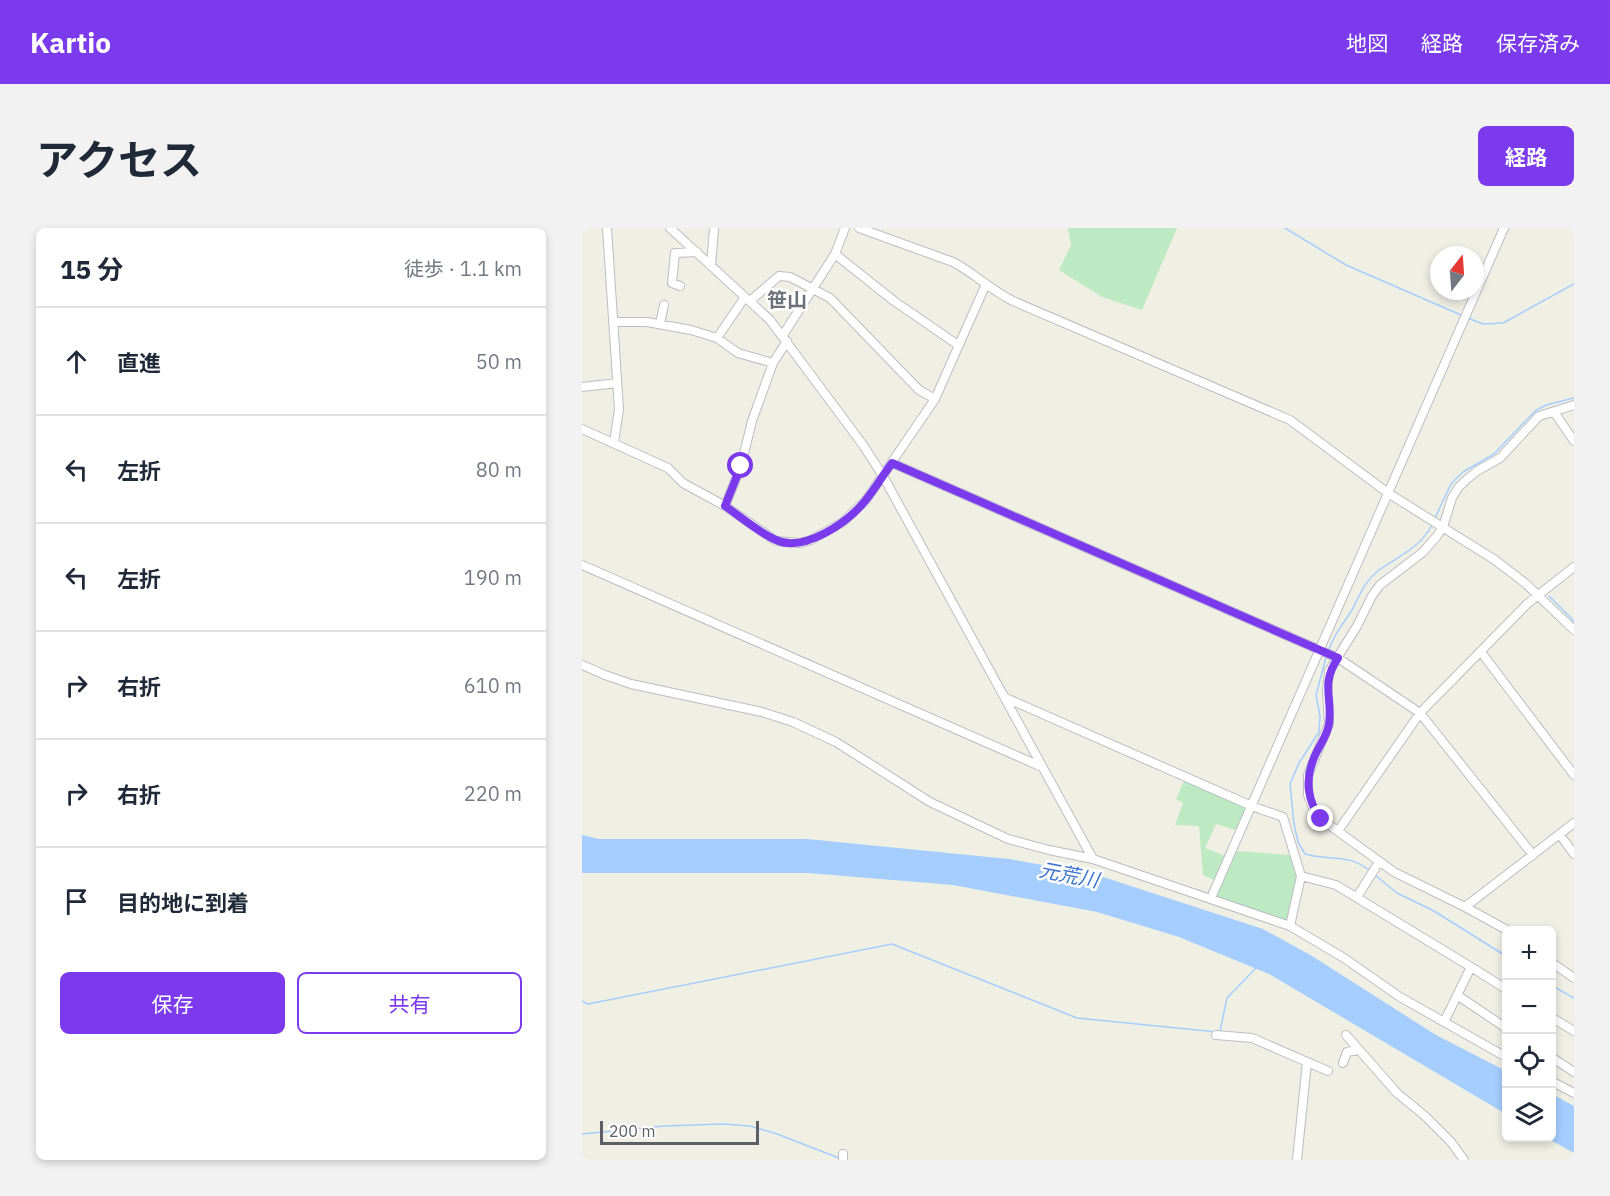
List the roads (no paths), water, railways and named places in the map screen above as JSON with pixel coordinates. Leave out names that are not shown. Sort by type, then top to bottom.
[{"type":"street","points":[[607,228],[619,409],[614,443]]},
{"type":"street","points":[[670,228],[770,320],[863,445],[1006,698],[1093,859]]},
{"type":"street","points":[[711,266],[714,228]]},
{"type":"street","points":[[725,506],[741,466],[752,421],[773,363],[813,288],[835,254],[845,228]]},
{"type":"street","points":[[859,228],[953,262],[1013,301],[1290,420],[1388,493],[1495,560],[1538,594],[1574,630]]},
{"type":"street","points":[[1211,898],[1504,228]]},
{"type":"street","points":[[680,286],[672,283],[675,253],[696,252]]},
{"type":"street","points":[[835,254],[894,301],[958,345]]},
{"type":"street","points":[[717,338],[748,299],[779,276],[790,276],[837,304],[919,390],[935,399]]},
{"type":"street","points":[[582,429],[668,468],[683,483],[725,506],[776,540],[800,543],[811,540],[843,522],[866,500],[892,463],[935,399],[986,284]]},
{"type":"street","points":[[660,324],[664,305]]},
{"type":"street","points":[[613,322],[646,322],[691,330],[717,338],[738,353],[773,363]]},
{"type":"street","points":[[582,387],[617,383]]},
{"type":"street","points":[[1502,927],[1394,872],[1321,819],[1308,795],[1308,775],[1329,724],[1327,691],[1329,671],[1372,596],[1380,585],[1422,552],[1443,527],[1452,498],[1466,480],[1500,458],[1539,416],[1574,405]]},
{"type":"street","points":[[1554,412],[1574,441]]},
{"type":"street","points":[[892,463],[1338,658],[1420,713],[1533,855]]},
{"type":"street","points":[[582,565],[1043,767]]},
{"type":"street","points":[[1338,831],[1420,713],[1538,594],[1574,567]]},
{"type":"street","points":[[1481,652],[1574,775]]},
{"type":"street","points":[[582,665],[639,686],[762,712],[793,722],[836,742],[930,802],[1008,839],[1093,859],[1290,926],[1344,958],[1400,997],[1502,1055]]},
{"type":"street","points":[[1006,698],[1252,806],[1283,817],[1301,876],[1290,926]]},
{"type":"street","points":[[1465,907],[1574,823]]},
{"type":"street","points":[[1560,835],[1574,854]]},
{"type":"street","points":[[1356,897],[1379,862]]},
{"type":"street","points":[[1301,876],[1336,885],[1502,986]]},
{"type":"street","points":[[1556,965],[1574,978]]},
{"type":"street","points":[[1444,1022],[1471,967]]},
{"type":"street","points":[[1457,995],[1502,1025]]},
{"type":"street","points":[[1556,1020],[1574,1030]]},
{"type":"street","points":[[1216,1035],[1252,1038],[1328,1071]]},
{"type":"street","points":[[1346,1035],[1397,1093],[1451,1142],[1464,1160]]},
{"type":"street","points":[[1343,1063],[1347,1052],[1358,1050]]},
{"type":"street","points":[[1556,1060],[1574,1072]]},
{"type":"street","points":[[1297,1160],[1307,1062]]},
{"type":"street","points":[[1556,1084],[1574,1094]]},
{"type":"water","name":"元荒川","points":[[582,835],[599,839],[807,839],[1009,859],[1094,874],[1263,929],[1312,956],[1436,1035],[1502,1069],[1502,1112],[1269,974],[1179,937],[1097,912],[953,885],[808,873],[582,873]]},
{"type":"water","points":[[1556,1096],[1574,1106],[1574,1153],[1554,1142]]},
{"type":"waterway","points":[[1285,228],[1346,265],[1461,315]]},
{"type":"waterway","points":[[1468,318],[1483,324],[1503,323],[1574,284]]},
{"type":"waterway","points":[[1435,518],[1451,484],[1463,472],[1494,454],[1535,411],[1546,405],[1574,398]]},
{"type":"waterway","points":[[1329,649],[1369,580],[1379,570],[1415,546],[1432,525]]},
{"type":"waterway","points":[[1549,596],[1574,621]]},
{"type":"waterway","points":[[1326,657],[1316,695],[1320,716],[1319,732],[1299,763],[1290,784],[1294,824],[1298,842],[1305,854],[1345,859],[1369,870]]},
{"type":"waterway","points":[[1375,875],[1397,893],[1434,911],[1502,954]]},
{"type":"waterway","points":[[582,1001],[588,1004],[892,944],[1077,1018],[1217,1032]]},
{"type":"waterway","points":[[1220,1031],[1227,998],[1257,967]]},
{"type":"waterway","points":[[1556,988],[1574,998]]},
{"type":"waterway","points":[[582,1134],[664,1126],[724,1124],[750,1126],[839,1158]]},
{"type":"district","name":"笹山","points":[[787,300]]}]
